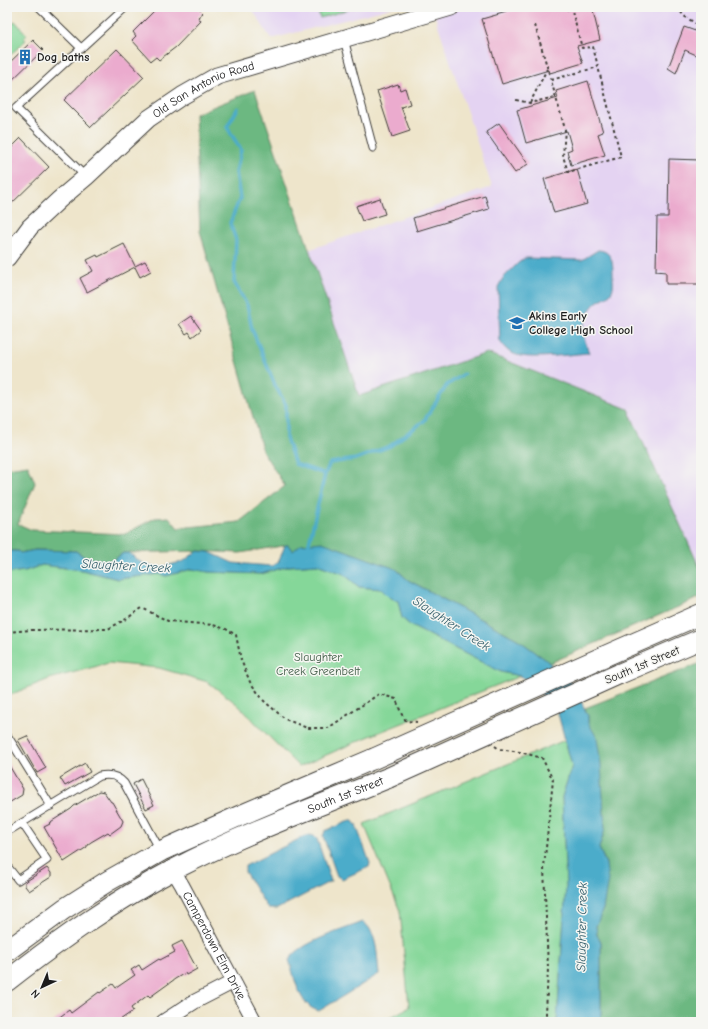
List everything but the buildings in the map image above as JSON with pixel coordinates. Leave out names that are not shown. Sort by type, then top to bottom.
[{"type":"main road","name":"South 1st Street","points":[[7,951],[64,909],[108,881],[161,851],[701,614]]},
{"type":"main road","name":"South 1st Street","points":[[7,981],[86,922],[173,870],[236,840],[388,778],[619,674],[701,639]]},
{"type":"main road","points":[[161,851],[173,870]]},
{"type":"street","name":"Old San Antonio Road","points":[[7,258],[30,227],[148,120],[182,96],[217,76],[451,7]]},
{"type":"street","name":"Camperdown Elm Drive","points":[[173,870],[255,1022]]},
{"type":"street","points":[[163,1022],[194,1002],[233,982]]},
{"type":"lane","points":[[39,7],[81,48]]},
{"type":"lane","points":[[86,177],[16,108],[126,7]]},
{"type":"lane","points":[[344,39],[373,148]]},
{"type":"lane","points":[[9,738],[51,806]]},
{"type":"lane","points":[[7,832],[99,776],[106,775],[120,778],[124,783],[161,851]]},
{"type":"lane","points":[[7,866],[18,880],[47,860],[22,823]]},
{"type":"path","points":[[535,25],[565,129],[563,156],[568,172],[621,157],[593,47],[582,48],[572,7]]},
{"type":"path","points":[[677,7],[684,16],[701,27]]},
{"type":"path","points":[[551,80],[598,67]]},
{"type":"path","points":[[530,103],[548,69]]},
{"type":"path","points":[[516,100],[530,103],[556,97]]},
{"type":"path","points":[[7,632],[31,630],[108,629],[142,608],[168,621],[213,625],[226,629],[236,635],[241,660],[250,682],[264,701],[285,719],[307,728],[328,728],[379,694],[396,699],[401,713],[406,721],[422,722]]},
{"type":"path","points":[[493,744],[499,749],[520,752],[542,758],[553,780],[544,867],[548,968],[546,1014],[544,1022]]},
{"type":"shaded area","points":[[251,7],[395,7],[271,39]]},
{"type":"shaded area","name":"Akins Early College High School","points":[[432,7],[701,7],[701,597],[550,663],[517,639],[426,590],[308,250],[492,187]]},
{"type":"green space","points":[[317,7],[356,7],[320,18]]},
{"type":"green space","points":[[15,21],[27,35],[24,38],[26,40],[7,58],[7,28]]},
{"type":"green space","points":[[255,90],[359,396],[487,353],[628,409],[701,571],[701,597],[550,663],[517,639],[408,580],[396,569],[293,551],[288,545],[240,553],[197,551],[123,553],[114,560],[109,561],[86,558],[76,551],[35,550],[20,553],[18,551],[7,551],[7,468],[28,465],[35,483],[18,524],[32,530],[125,534],[155,518],[169,517],[178,528],[239,522],[285,486],[263,452],[200,231],[195,114]]},
{"type":"green space","name":"Slaughter Creek Greenbelt","points":[[317,564],[344,574],[359,587],[381,589],[389,597],[398,601],[402,618],[411,626],[501,672],[520,676],[365,738],[299,767],[237,704],[208,682],[159,668],[109,663],[49,679],[7,696],[7,573],[25,571],[42,565],[82,570],[118,579],[159,574],[166,576],[192,569],[209,572],[261,574],[289,566]]},
{"type":"green space","points":[[701,663],[701,1022],[601,1022],[601,942],[597,935],[596,925],[603,909],[606,863],[599,848],[605,829],[588,716],[585,708]]},
{"type":"green space","points":[[565,740],[572,766],[562,797],[566,886],[557,1022],[382,1022],[409,1007],[400,911],[364,824]]},
{"type":"water","points":[[598,250],[607,253],[611,259],[613,267],[613,289],[611,293],[595,304],[589,311],[585,320],[583,335],[589,353],[532,357],[517,355],[507,350],[500,341],[498,287],[503,278],[525,258],[582,260]]},
{"type":"water","name":"Slaughter Creek","points":[[322,542],[396,569],[408,580],[517,639],[545,659],[574,686],[588,716],[588,722],[597,738],[601,765],[605,829],[599,848],[606,864],[608,880],[603,909],[596,926],[597,935],[601,942],[601,1022],[557,1022],[566,886],[562,797],[572,766],[557,710],[531,683],[520,676],[501,672],[411,626],[402,618],[398,601],[389,597],[381,589],[359,587],[344,574],[317,564],[289,566],[261,574],[208,572],[192,569],[166,576],[159,574],[118,579],[82,570],[42,565],[25,571],[7,573],[7,551],[18,551],[20,553],[35,550],[76,551],[86,558],[109,561],[114,560],[123,553],[129,553],[145,565],[159,568],[184,561],[197,551],[209,552],[233,563],[272,566],[279,561],[285,545],[288,545],[293,551],[301,544]]},
{"type":"water","points":[[349,821],[353,821],[356,825],[370,863],[369,867],[342,879],[337,876],[323,836],[325,831]]},
{"type":"water","points":[[310,835],[317,839],[331,881],[277,909],[268,909],[245,872],[245,866],[303,837]]},
{"type":"water","points":[[363,922],[372,932],[376,946],[379,974],[319,1011],[312,1008],[306,1003],[298,990],[289,960],[302,948],[312,942]]},
{"type":"waterway","points":[[238,108],[227,127],[241,150],[236,172],[240,198],[230,223],[236,240],[234,282],[247,305],[252,329],[275,385],[286,405],[286,438],[295,464],[325,474],[308,547]]},
{"type":"waterway","points":[[325,474],[330,463],[356,459],[390,446],[424,421],[447,385],[464,374]]},
{"type":"place","name":"Dog baths","points":[[25,57]]},
{"type":"place","name":"Akins Early College High School","points":[[517,323]]}]
